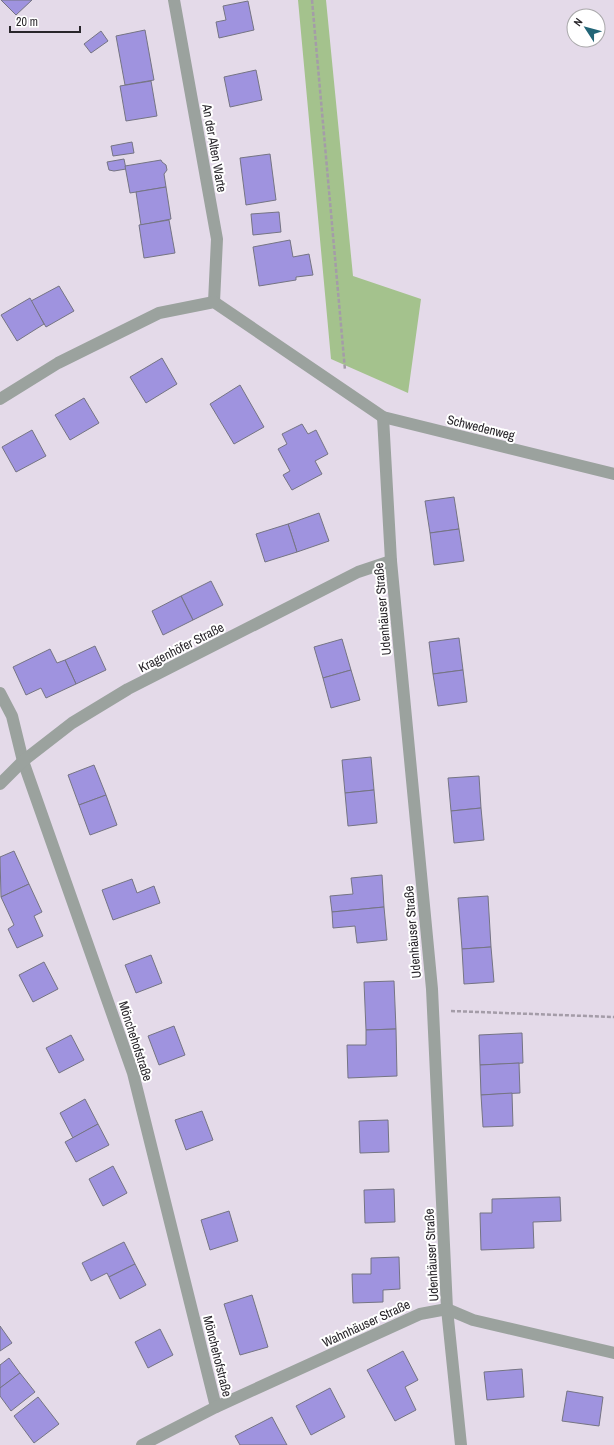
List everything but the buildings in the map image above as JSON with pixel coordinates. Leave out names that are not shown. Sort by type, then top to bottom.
[{"type":"street","name":"An der Alten Warte","points":[[174,0],[217,239],[214,302]]},
{"type":"street","points":[[0,399],[58,363],[158,313],[214,302],[347,392]]},
{"type":"street","name":"Schwedenweg","points":[[347,392],[383,417],[614,474]]},
{"type":"street","name":"Udenhäuser Straße","points":[[383,417],[392,562],[433,1010],[447,1309],[461,1445]]},
{"type":"street","name":"Kragenhöfer Straße","points":[[0,784],[23,761],[72,723],[128,689],[358,572],[392,562]]},
{"type":"street","name":"Mönchehofstraße","points":[[0,693],[12,716],[23,761],[133,1073],[216,1407]]},
{"type":"street","points":[[447,1309],[473,1320],[614,1354]]},
{"type":"street","name":"Wahnhäuser Straße","points":[[142,1445],[216,1407],[420,1314],[447,1309]]},
{"type":"path","points":[[312,0],[347,392]]},
{"type":"path","points":[[433,1010],[614,1018]]},
{"type":"green space","points":[[298,0],[326,0],[353,276],[421,299],[408,393],[331,359]]}]
